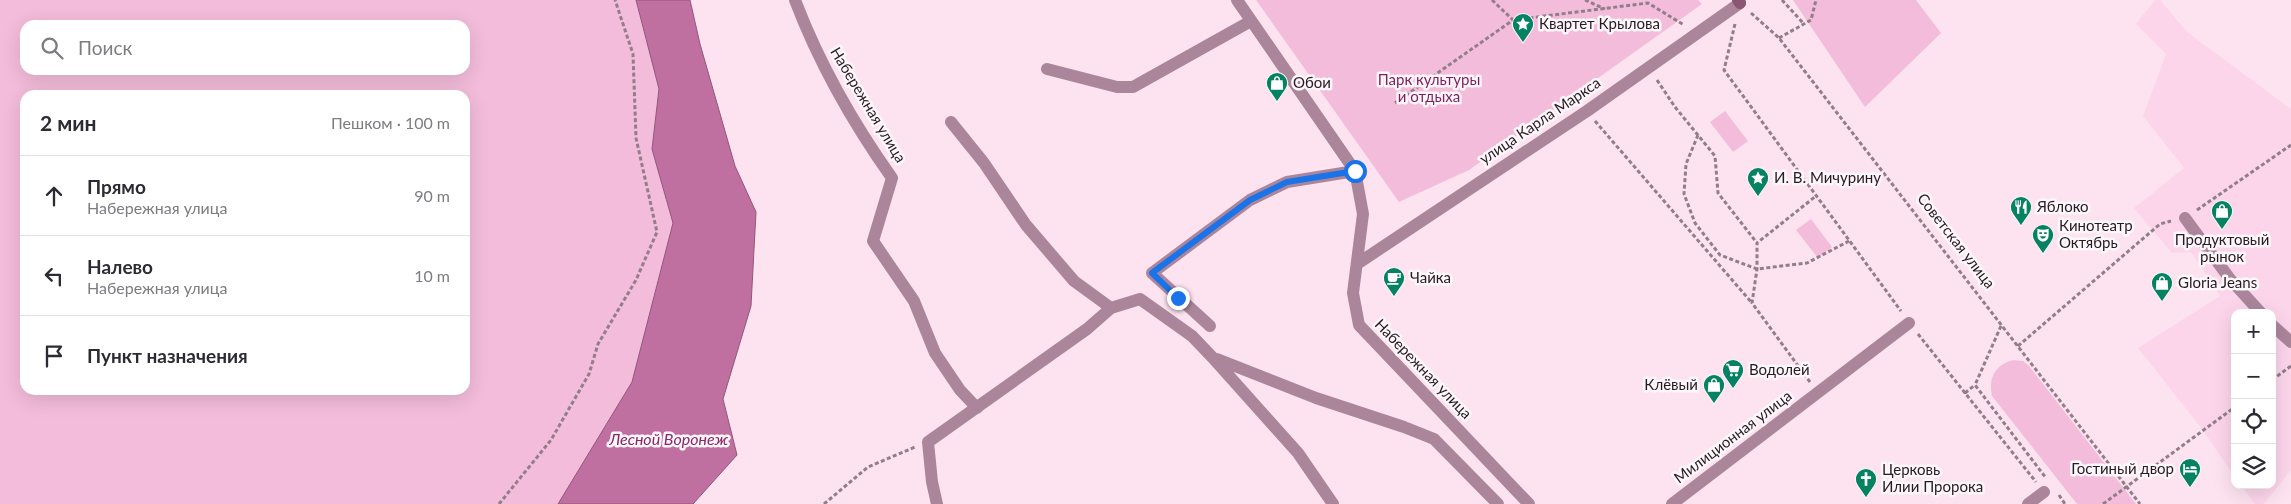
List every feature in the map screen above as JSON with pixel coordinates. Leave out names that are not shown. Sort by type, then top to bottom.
[{"type":"street","name":"Набережная улица","points":[[795,0],[820,60],[870,146],[892,178],[873,241],[914,301],[936,353],[960,390],[977,408]]},
{"type":"street","name":"Набережная улица","points":[[1237,0],[1355,171],[1363,214],[1353,292],[1359,325],[1529,504]]},
{"type":"street","name":"улица Карла Маркса","points":[[1358,264],[1587,110],[1698,33],[1739,2]]},
{"type":"street","points":[[1047,69],[1117,87],[1132,87],[1251,21]]},
{"type":"street","points":[[951,122],[1026,225],[1074,281],[1111,308]]},
{"type":"street","points":[[1210,326],[1152,273],[1250,200],[1287,182],[1355,171]]},
{"type":"street","points":[[2185,218],[2230,279],[2257,309]]},
{"type":"street","points":[[937,504],[932,482],[928,442],[1086,329],[1111,308],[1140,299],[1192,336],[1213,358],[1298,453],[1333,504]]},
{"type":"street","name":"Милиционная улица","points":[[1672,504],[1909,323]]},
{"type":"street","points":[[2276,329],[2291,342]]},
{"type":"street","points":[[1213,358],[1316,398],[1434,439],[1498,504]]},
{"type":"street","points":[[2028,504],[2049,488]]},
{"type":"path","points":[[499,504],[555,432],[589,374],[598,344],[636,280],[657,232],[636,138],[633,54],[615,0]]},
{"type":"path","points":[[1492,0],[1513,20]]},
{"type":"path","points":[[1585,0],[1605,9]]},
{"type":"path","points":[[1782,0],[1804,24]]},
{"type":"path","points":[[1779,38],[1811,20],[1816,0]]},
{"type":"path","points":[[1739,2],[1724,70],[1909,323],[1965,393],[2065,504]]},
{"type":"path","name":"Советская улица","points":[[1739,2],[1779,38],[2140,504]]},
{"type":"path","points":[[1395,103],[1513,20],[1648,3],[1698,33]]},
{"type":"path","points":[[1648,67],[1675,108],[1715,156],[1718,193],[1757,243],[1757,269],[1752,303]]},
{"type":"path","points":[[1587,110],[1752,303],[1818,393]]},
{"type":"path","points":[[1698,135],[1686,164],[1684,194],[1696,223],[1720,255],[1757,269],[1807,263],[1849,241]]},
{"type":"path","points":[[2018,347],[2160,224],[2185,218],[2291,145]]},
{"type":"path","points":[[1757,243],[1816,196]]},
{"type":"path","points":[[1965,393],[1975,385],[2001,326]]},
{"type":"path","points":[[2276,377],[2291,366]]},
{"type":"path","points":[[1975,385],[2049,488]]},
{"type":"path","points":[[2104,504],[2231,410]]},
{"type":"path","points":[[824,504],[868,467],[928,442]]},
{"type":"shaded area","name":"Продуктовый рынок","points":[[2155,0],[2160,0],[2187,32],[2291,109],[2291,470],[2276,489],[2276,309],[2231,309],[2231,471],[2199,425],[2138,348],[2220,296],[2191,252],[2172,253],[2134,208],[2184,168],[2143,116],[2166,54],[2136,24]]},
{"type":"shaded area","name":"Продуктовый рынок","points":[[2244,489],[2276,489],[2264,504],[2255,504]]},
{"type":"green space","points":[[0,0],[636,0],[659,89],[652,149],[673,223],[632,382],[558,504],[0,504]]},
{"type":"green space","name":"Парк культуры и отдыха","points":[[1256,0],[1698,0],[1702,4],[1469,170],[1399,202]]},
{"type":"green space","points":[[1793,0],[1916,0],[1941,33],[1865,107]]},
{"type":"green space","points":[[1725,111],[1748,141],[1733,152],[1710,122]]},
{"type":"green space","points":[[1811,219],[1832,247],[1818,258],[1796,230]]},
{"type":"green space","points":[[2013,360],[2023,361],[2029,366],[2136,504],[2077,504],[1992,396],[1991,383],[1994,373],[2002,365]]},
{"type":"water","name":"Лесной Воронеж","points":[[636,0],[690,0],[700,44],[735,166],[756,212],[751,306],[723,399],[737,455],[693,504],[558,504],[632,382],[673,223],[652,149],[659,89]]},
{"type":"place","name":"Квартет Крылова","points":[[1523,43]]},
{"type":"place","name":"Обои","points":[[1277,102]]},
{"type":"place","name":"И. В. Мичурину","points":[[1758,197]]},
{"type":"place","name":"Яблоко","points":[[2021,226]]},
{"type":"place","name":"Продуктовый рынок","points":[[2222,230]]},
{"type":"place","name":"Кинотеатр Октябрь","points":[[2043,254]]},
{"type":"place","name":"Чайка","points":[[1394,297]]},
{"type":"place","name":"Gloria Jeans","points":[[2162,302]]},
{"type":"place","name":"Водолей","points":[[1733,389]]},
{"type":"place","name":"Клёвый","points":[[1714,404]]},
{"type":"place","name":"Гостиный двор","points":[[2190,488]]},
{"type":"place","name":"Церковь Илии Пророка","points":[[1866,498]]},
{"type":"route","points":[[1178,298],[1152,273],[1170,262],[1250,200],[1287,182],[1355,171]]}]
